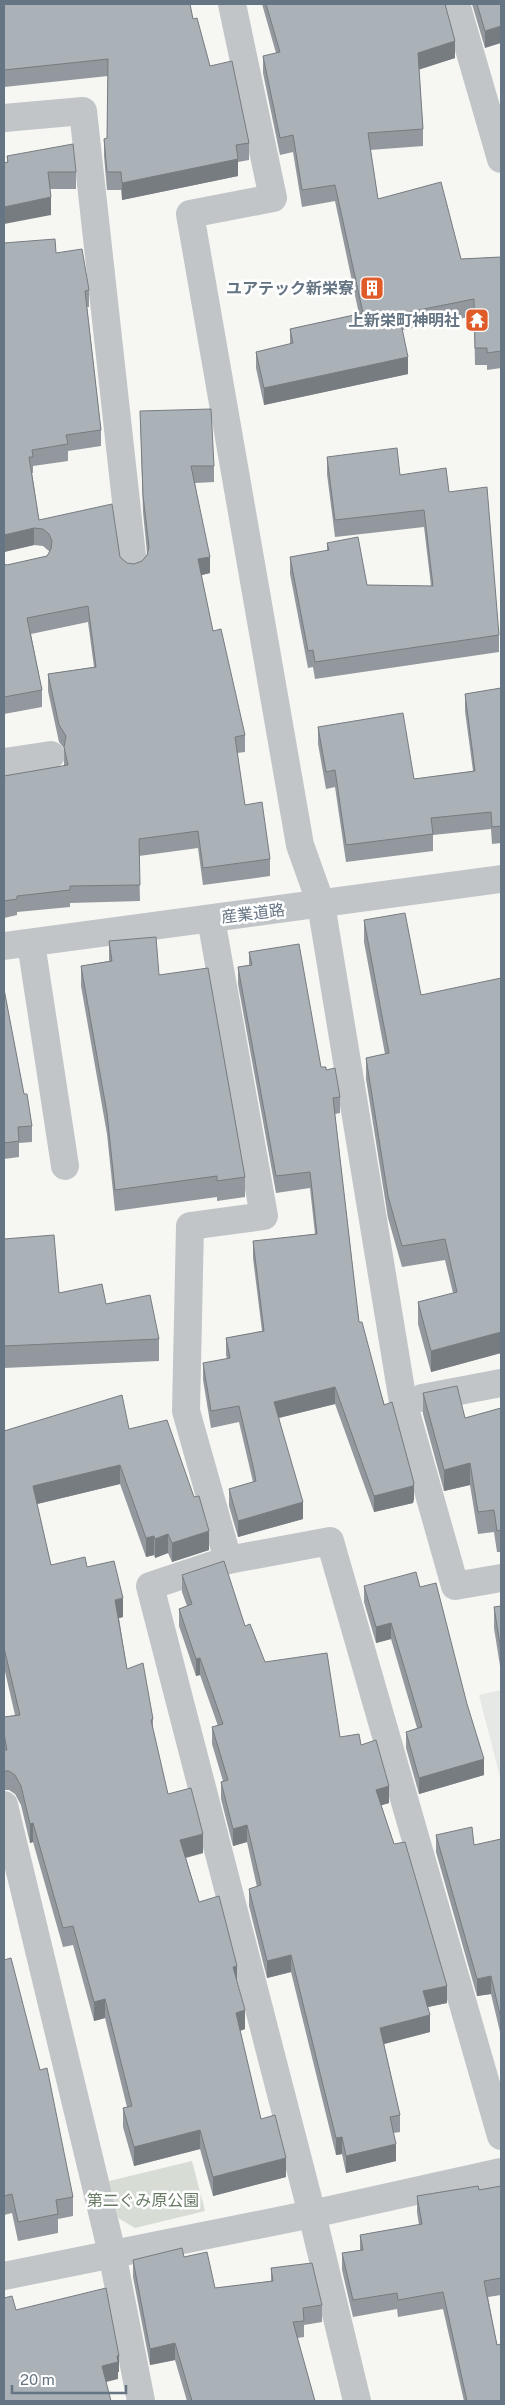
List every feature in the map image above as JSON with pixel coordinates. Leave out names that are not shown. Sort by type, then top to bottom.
[{"type":"street","points":[[232,4],[272,198],[190,214],[300,845],[321,904],[403,1402],[455,1586],[501,1578]]},
{"type":"street","points":[[456,4],[501,159]]},
{"type":"street","points":[[4,118],[83,111],[133,565]]},
{"type":"street","points":[[4,762],[51,755]]},
{"type":"street","name":"産業道路","points":[[4,946],[501,879]]},
{"type":"street","points":[[211,918],[264,1216],[190,1226],[186,1412],[228,1560]]},
{"type":"street","points":[[32,943],[66,1166]]},
{"type":"street","points":[[403,1402],[501,1383]]},
{"type":"street","points":[[357,2401],[312,2214],[150,1586],[228,1560],[330,1542],[501,2136]]},
{"type":"street","points":[[4,1805],[112,2253],[141,2401]]},
{"type":"street","points":[[4,2276],[312,2214],[501,2172]]},
{"type":"shaded area","points":[[501,1690],[501,1781],[479,1695]]},
{"type":"green space","name":"第二ぐみ原公園","points":[[192,2161],[205,2211],[135,2228],[118,2218],[109,2181]]},
{"type":"building","points":[[4,4],[190,4],[193,19],[197,18],[210,66],[232,61],[249,143],[236,145],[238,159],[122,183],[121,172],[107,172],[104,139],[107,138],[108,59],[4,70]]},
{"type":"building","points":[[266,4],[445,4],[455,41],[418,53],[423,129],[368,133],[378,199],[441,182],[461,259],[501,257],[501,351],[487,353],[487,348],[475,348],[474,299],[399,314],[408,357],[264,388],[256,352],[293,343],[290,329],[363,313],[335,185],[302,190],[293,135],[280,138],[263,56],[280,52]]},
{"type":"building","points":[[477,4],[501,4],[501,26],[485,31]]},
{"type":"building","points":[[73,144],[76,172],[48,172],[51,197],[4,207],[4,163],[8,162],[7,156]]},
{"type":"building","points":[[55,239],[56,253],[82,249],[89,290],[85,291],[101,430],[66,435],[68,444],[32,450],[33,457],[29,457],[39,520],[112,504],[120,557],[127,563],[134,564],[142,561],[147,555],[149,547],[143,495],[140,411],[211,409],[214,466],[191,466],[210,557],[198,559],[213,631],[221,629],[245,735],[235,737],[245,805],[262,802],[270,859],[203,868],[198,831],[139,839],[140,885],[70,886],[70,890],[17,896],[17,899],[4,901],[4,776],[68,765],[64,747],[66,736],[59,725],[48,674],[96,667],[88,606],[27,618],[42,690],[4,697],[4,564],[7,565],[47,556],[51,549],[52,541],[49,534],[43,529],[34,528],[4,535],[4,243]]},
{"type":"building","points":[[397,448],[400,475],[446,468],[449,492],[487,487],[499,635],[315,662],[313,650],[308,651],[290,557],[329,550],[327,543],[358,537],[367,585],[433,586],[424,510],[335,520],[327,457]]},
{"type":"building","points":[[501,688],[501,826],[492,827],[491,812],[431,818],[433,834],[346,845],[335,770],[326,772],[318,727],[403,713],[414,779],[475,771],[465,694]]},
{"type":"building","points":[[405,913],[421,995],[501,978],[501,1332],[431,1351],[418,1302],[457,1292],[445,1239],[402,1246],[388,1196],[366,1058],[389,1053],[364,920]]},
{"type":"building","points":[[156,937],[159,975],[208,968],[245,1177],[217,1181],[217,1176],[115,1190],[107,1113],[81,966],[112,961],[109,941]]},
{"type":"building","points":[[299,944],[321,1067],[326,1067],[326,1070],[335,1068],[340,1097],[333,1098],[359,1322],[362,1322],[384,1405],[392,1402],[414,1483],[413,1486],[374,1496],[335,1387],[274,1402],[303,1502],[238,1521],[229,1489],[256,1481],[253,1466],[239,1406],[211,1411],[203,1363],[230,1358],[226,1338],[264,1331],[253,1241],[317,1234],[310,1172],[276,1176],[238,967],[252,965],[249,952]]},
{"type":"building","points":[[4,989],[24,1094],[27,1094],[32,1126],[18,1127],[19,1141],[4,1143]]},
{"type":"building","points":[[54,1235],[59,1293],[102,1284],[106,1304],[150,1295],[159,1339],[4,1346],[4,1239]]},
{"type":"building","points":[[457,1386],[465,1418],[501,1408],[501,1530],[497,1531],[494,1510],[478,1512],[470,1463],[444,1470],[423,1393]]},
{"type":"building","points":[[122,1395],[129,1429],[167,1420],[194,1497],[199,1496],[209,1531],[172,1543],[168,1534],[155,1539],[154,1536],[146,1538],[120,1465],[33,1486],[51,1565],[85,1557],[87,1567],[114,1561],[123,1598],[115,1600],[127,1669],[143,1663],[153,1719],[151,1720],[168,1794],[191,1788],[203,1834],[180,1840],[199,1902],[219,1896],[237,1966],[233,1967],[245,2010],[236,2013],[261,2119],[275,2115],[286,2158],[213,2177],[200,2130],[134,2147],[123,2108],[132,2106],[105,1999],[94,2002],[73,1926],[63,1928],[33,1823],[30,1824],[21,1786],[15,1775],[9,1771],[4,1771],[4,1750],[7,1750],[4,1734],[4,1717],[20,1715],[4,1648],[4,1431]]},
{"type":"building","points":[[224,1561],[245,1626],[250,1624],[265,1662],[327,1653],[340,1737],[359,1734],[361,1745],[376,1740],[389,1786],[376,1790],[394,1844],[405,1842],[447,1986],[423,1991],[430,2015],[380,2028],[400,2115],[390,2117],[396,2144],[346,2156],[342,2137],[336,2138],[291,1955],[267,1961],[249,1889],[261,1885],[247,1825],[233,1829],[221,1782],[228,1780],[212,1727],[223,1724],[200,1658],[196,1659],[179,1609],[192,1604],[182,1575]]},
{"type":"building","points":[[416,1572],[420,1587],[436,1583],[467,1704],[484,1759],[419,1778],[406,1732],[422,1727],[391,1623],[376,1627],[364,1586]]},
{"type":"building","points":[[501,1606],[501,1651],[494,1607]]},
{"type":"building","points":[[472,1827],[474,1845],[501,1839],[501,2015],[491,1976],[477,1979],[436,1835]]},
{"type":"building","points":[[11,1958],[40,2070],[47,2068],[73,2197],[56,2200],[58,2214],[18,2222],[12,2194],[4,2196],[4,1960]]},
{"type":"building","points":[[478,2186],[479,2190],[501,2186],[501,2278],[484,2281],[497,2345],[501,2344],[501,2401],[467,2401],[443,2292],[398,2300],[397,2293],[353,2300],[342,2253],[363,2250],[360,2235],[422,2224],[417,2196]]},
{"type":"building","points":[[182,2248],[184,2257],[207,2252],[215,2288],[273,2281],[271,2268],[312,2263],[322,2305],[303,2308],[304,2321],[293,2322],[315,2401],[192,2401],[175,2343],[150,2349],[133,2260]]},
{"type":"building","points":[[106,2288],[119,2356],[117,2356],[118,2362],[102,2366],[111,2401],[4,2401],[4,2298],[12,2296],[16,2310]]},
{"type":"place","name":"ユアテック新栄寮","points":[[372,288]]},
{"type":"place","name":"上新栄町神明社","points":[[477,320]]}]
